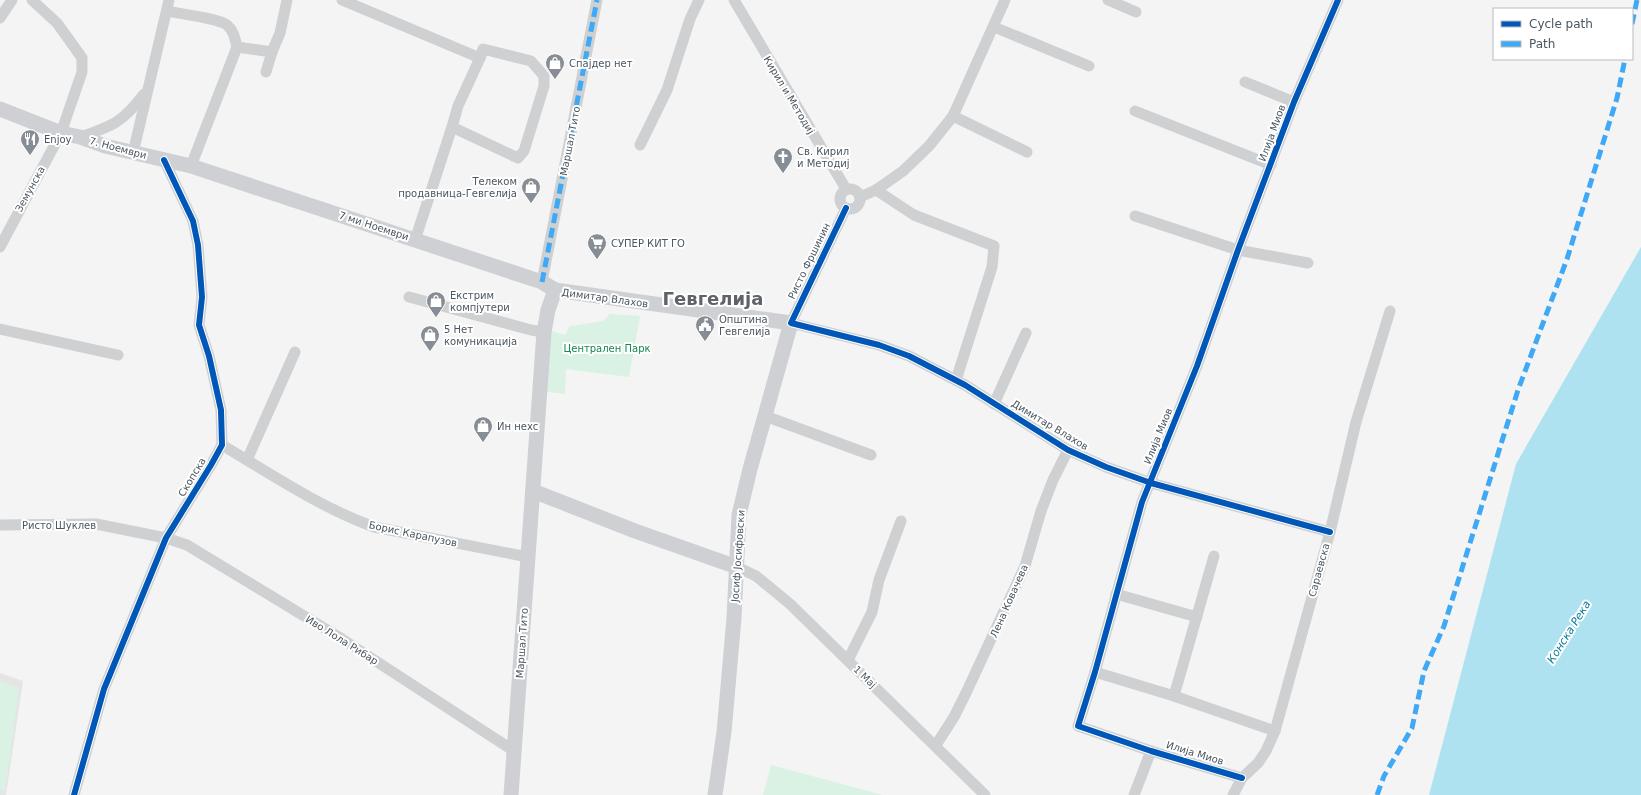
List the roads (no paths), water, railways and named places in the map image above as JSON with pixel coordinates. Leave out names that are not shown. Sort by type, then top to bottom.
[{"type":"main road","name":"7. Ноември","points":[[0,109],[61,133],[80,137],[133,153],[191,166]]},
{"type":"main road","name":"7 ми Ноември","points":[[191,166],[542,282],[555,290]]},
{"type":"main road","name":"Димитар Влахов","points":[[555,290],[791,323]]},
{"type":"main road","name":"Маршал Тито","points":[[511,795],[521,672],[544,332],[548,310],[555,290]]},
{"type":"main road","name":"Јосиф Јосифовски","points":[[715,795],[724,732],[737,567],[739,515],[743,493],[791,323]]},
{"type":"main road","points":[[533,491],[737,567]]},
{"type":"street","points":[[0,18],[12,0]]},
{"type":"street","name":"Земунска","points":[[0,246],[61,133],[82,72],[82,58],[57,23],[32,0]]},
{"type":"street","points":[[133,153],[169,0]]},
{"type":"street","points":[[266,72],[280,33],[287,0]]},
{"type":"street","points":[[342,0],[480,58]]},
{"type":"street","name":"Маршал Тито","points":[[542,282],[597,0]]},
{"type":"street","points":[[640,146],[667,90],[690,19],[699,0]]},
{"type":"street","name":"Кирил и Методиј","points":[[734,0],[846,190]]},
{"type":"street","points":[[860,197],[876,190],[903,171],[929,146],[953,116],[1005,0]]},
{"type":"street","points":[[1108,0],[1136,12]]},
{"type":"street","name":"Илија Миов","points":[[1242,778],[1151,751],[1078,726],[1095,672],[1142,502],[1151,483],[1197,366],[1238,250],[1294,102],[1338,0]]},
{"type":"street","points":[[167,11],[226,24],[234,33],[237,48],[191,166]]},
{"type":"street","points":[[994,27],[1089,66]]},
{"type":"street","points":[[237,48],[272,52]]},
{"type":"street","points":[[415,240],[458,106],[483,49],[531,61],[544,76],[544,86],[524,151],[518,158],[452,127]]},
{"type":"street","points":[[1245,82],[1294,102]]},
{"type":"street","points":[[80,137],[118,123],[132,110],[147,90]]},
{"type":"street","points":[[1135,111],[1271,165]]},
{"type":"street","points":[[953,116],[1027,152]]},
{"type":"street","name":"Скопска","points":[[74,795],[104,689],[166,538],[211,466],[222,445],[221,410],[209,356],[200,325],[202,297],[198,245],[193,222],[164,160]]},
{"type":"street","points":[[853,189],[859,193],[860,197],[856,207],[849,209],[841,204],[840,197],[846,190],[853,189]]},
{"type":"street","points":[[876,190],[914,215],[994,246],[992,267],[956,380]]},
{"type":"street","name":"Ристо Фршинин","points":[[791,323],[846,208]]},
{"type":"street","points":[[1135,216],[1238,250],[1308,264]]},
{"type":"street","points":[[409,297],[544,332]]},
{"type":"street","name":"Сараевска","points":[[1233,795],[1242,778],[1258,763],[1266,751],[1275,731],[1330,532],[1356,422],[1390,311]]},
{"type":"street","name":"Димитар Влахов","points":[[791,323],[879,345],[909,356],[956,380],[1068,450],[1106,467],[1151,483],[1330,532]]},
{"type":"street","points":[[0,329],[118,355]]},
{"type":"street","points":[[994,404],[1026,333]]},
{"type":"street","points":[[247,460],[295,352]]},
{"type":"street","points":[[765,416],[871,455]]},
{"type":"street","name":"Борис Карапузов","points":[[222,445],[330,509],[374,526],[528,557]]},
{"type":"street","name":"Лена Ковачева","points":[[936,745],[954,717],[966,693],[1025,566],[1041,511],[1053,480],[1068,450]]},
{"type":"street","points":[[848,660],[872,612],[879,580],[901,521]]},
{"type":"street","name":"Ристо Шуклев","points":[[0,525],[96,524],[166,538]]},
{"type":"street","name":"Иво Лола Рибар","points":[[166,538],[187,544],[342,639],[514,751]]},
{"type":"street","points":[[1174,696],[1214,556]]},
{"type":"street","name":"1 Мај","points":[[737,567],[756,576],[790,604],[936,745],[985,795]]},
{"type":"street","points":[[1116,594],[1197,617]]},
{"type":"street","points":[[1095,672],[1174,696],[1275,731]]},
{"type":"street","points":[[1134,795],[1151,751]]},
{"type":"water","name":"Конска Река","points":[[1641,247],[1641,795],[1429,795],[1516,464]]},
{"type":"place","name":"Спајдер нет","points":[[555,80]]},
{"type":"place","name":"Enjoy","points":[[30,156]]},
{"type":"place","name":"Св. Кирил и Методиј","points":[[783,174]]},
{"type":"place","name":"Телеком продавница-Гевгелија","points":[[531,204]]},
{"type":"place","name":"СУПЕР КИТ ГО","points":[[597,260]]},
{"type":"place","name":"Екстрим компјутери","points":[[436,318]]},
{"type":"place","name":"Општина Гевгелија","points":[[705,342]]},
{"type":"place","name":"5 Нет комуникација","points":[[430,352]]},
{"type":"place","name":"Ин нехс","points":[[483,443]]},
{"type":"district","name":"Гевгелија","points":[[713,298]]},
{"type":"park label","name":"Централен Парк","points":[[607,348]]}]
